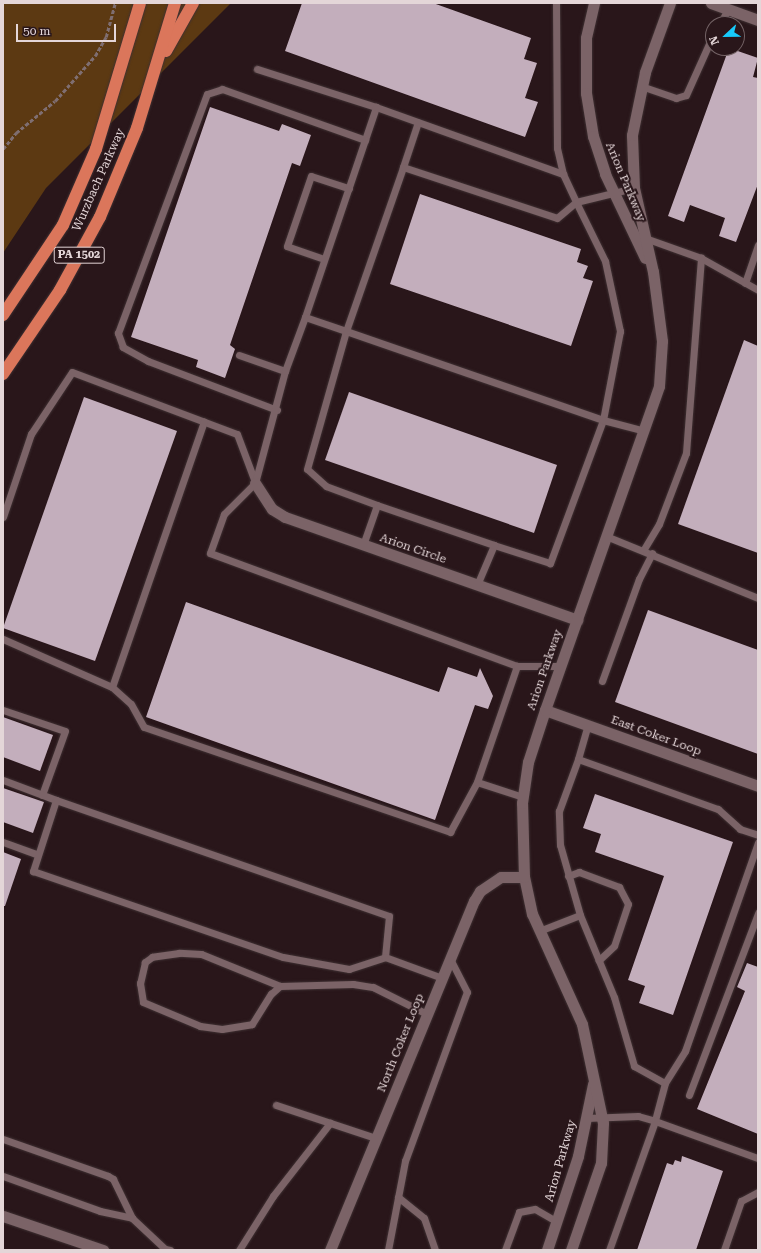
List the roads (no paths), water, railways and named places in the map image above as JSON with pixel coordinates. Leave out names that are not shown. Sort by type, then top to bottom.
[{"type":"highway","points":[[131,31],[136,3]]},
{"type":"highway","name":"Wurzbach Parkway","points":[[3,314],[63,225],[96,149],[140,3]]},
{"type":"highway","name":"Wurzbach Parkway","points":[[3,374],[60,290],[100,217],[137,128],[175,3]]},
{"type":"highway","points":[[155,70],[193,3]]},
{"type":"street","name":"Arion Parkway","points":[[594,3],[586,38],[586,93],[593,136],[614,194],[653,272]]},
{"type":"street","name":"Arion Parkway","points":[[571,1250],[601,1163],[601,1117],[594,1077],[573,998],[539,931],[524,876],[523,797],[528,762],[545,710],[606,536],[645,431],[659,386],[662,342],[653,272],[634,188],[632,135],[641,86],[670,3]]},
{"type":"street","points":[[711,3],[758,20]]},
{"type":"street","name":"Arion Circle","points":[[255,483],[272,509],[285,517],[576,620]]},
{"type":"street","name":"East Coker Loop","points":[[545,710],[758,786]]},
{"type":"street","name":"North Coker Loop","points":[[330,1250],[442,978],[480,891],[501,877],[524,876]]},
{"type":"street","name":"Arion Parkway","points":[[546,1250],[578,1156],[594,1077]]},
{"type":"street","points":[[3,1216],[103,1250]]},
{"type":"lane","points":[[418,122],[346,331],[307,469],[326,486],[376,505],[550,563],[603,420],[620,331],[605,261],[563,174],[557,148],[556,3]]},
{"type":"lane","points":[[724,16],[728,9]]},
{"type":"lane","points":[[641,86],[676,98],[686,95],[705,53]]},
{"type":"lane","points":[[258,69],[376,107],[563,174]]},
{"type":"lane","points":[[277,410],[148,361],[123,347],[118,333],[207,94],[222,90],[365,140]]},
{"type":"lane","points":[[376,107],[285,372],[277,410],[255,483],[224,514],[210,552],[517,666],[560,666]]},
{"type":"lane","points":[[403,167],[557,218],[576,202],[634,188]]},
{"type":"lane","points":[[324,259],[287,246],[306,190],[311,176],[349,188]]},
{"type":"lane","points":[[645,238],[701,258],[758,290]]},
{"type":"lane","points":[[745,282],[758,245]]},
{"type":"lane","points":[[644,549],[659,524],[686,453],[701,258]]},
{"type":"lane","points":[[305,317],[603,420],[645,431]]},
{"type":"lane","points":[[239,355],[285,372]]},
{"type":"lane","points":[[3,518],[31,434],[72,372],[237,434],[255,483]]},
{"type":"lane","points":[[112,687],[204,422]]},
{"type":"lane","points":[[363,545],[376,505]]},
{"type":"lane","points":[[606,536],[644,549],[758,598]]},
{"type":"lane","points":[[477,585],[494,545]]},
{"type":"lane","points":[[602,681],[639,579],[652,553]]},
{"type":"lane","points":[[3,639],[112,687],[130,704],[144,727],[450,832],[477,782],[517,666]]},
{"type":"lane","points":[[3,710],[65,731],[42,795]]},
{"type":"lane","points":[[588,725],[578,759],[559,811],[560,845],[580,915],[614,997],[634,1066],[665,1083]]},
{"type":"lane","points":[[578,759],[718,809],[740,829],[758,835]]},
{"type":"lane","points":[[3,780],[56,800],[389,916],[385,957]]},
{"type":"lane","points":[[477,782],[523,797]]},
{"type":"lane","points":[[56,800],[32,870],[283,958],[349,969],[385,957],[442,978]]},
{"type":"lane","points":[[3,842],[38,855]]},
{"type":"lane","points":[[610,1250],[655,1121],[665,1083],[685,1051],[758,842]]},
{"type":"lane","points":[[568,876],[579,872],[618,887],[628,904],[614,946],[599,960]]},
{"type":"lane","points":[[689,1095],[758,914]]},
{"type":"lane","points":[[539,931],[580,915]]},
{"type":"lane","points":[[280,986],[271,994],[252,1024],[222,1029],[200,1026],[143,1002],[140,982],[145,962],[152,957],[179,953],[201,954],[280,986],[353,984],[373,987],[427,1014]]},
{"type":"lane","points":[[388,1250],[405,1161],[467,992],[450,959]]},
{"type":"lane","points":[[276,1105],[376,1138]]},
{"type":"lane","points":[[586,1118],[638,1116],[758,1158]]},
{"type":"lane","points":[[239,1250],[273,1196],[330,1123]]},
{"type":"lane","points":[[3,1139],[113,1179],[132,1218],[166,1250]]},
{"type":"lane","points":[[3,1176],[100,1210],[132,1218]]},
{"type":"lane","points":[[724,1250],[741,1201],[758,1192]]},
{"type":"lane","points":[[398,1197],[424,1218],[436,1250]]},
{"type":"lane","points":[[505,1250],[519,1212],[535,1209],[556,1221]]}]
